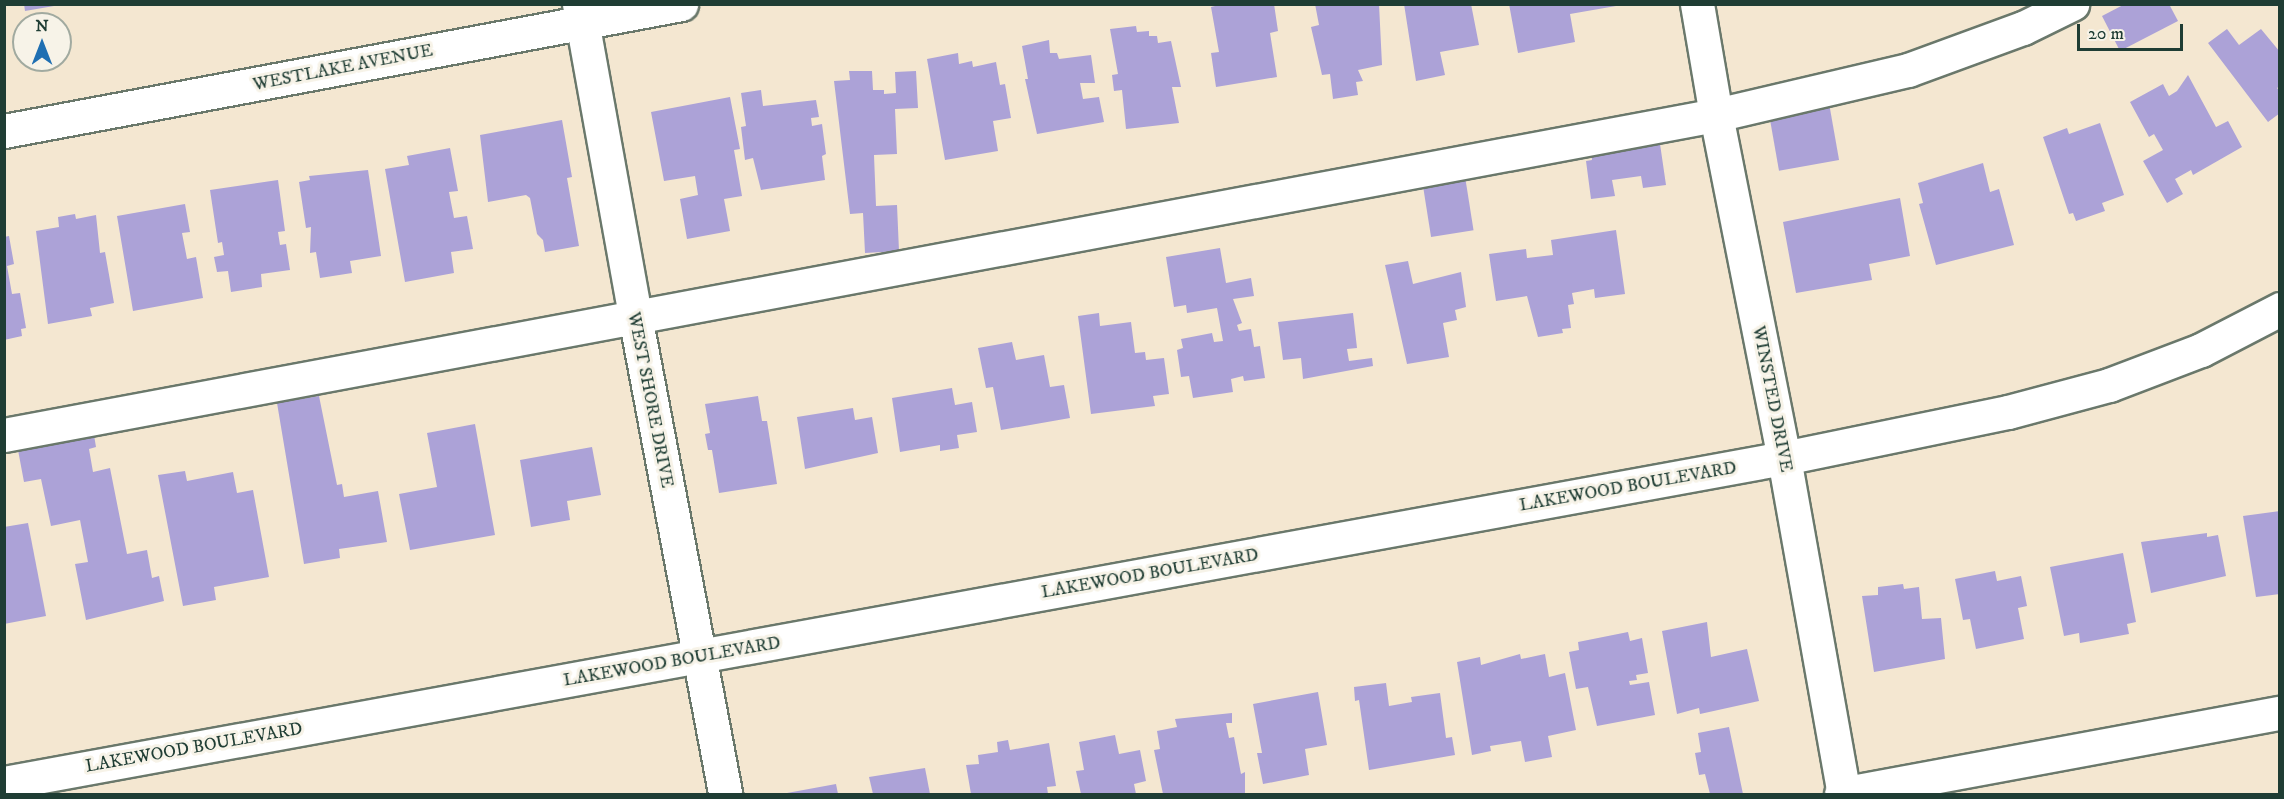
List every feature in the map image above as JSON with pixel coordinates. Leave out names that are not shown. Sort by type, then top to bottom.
[{"type":"street","name":"WESTLAKE AVENUE","points":[[4,131],[581,14],[681,4]]},
{"type":"street","name":"WINSTED DRIVE","points":[[1697,4],[1716,115],[1784,458],[1843,794]]},
{"type":"street","points":[[4,435],[1716,115],[1908,69],[2023,28],[2072,4]]},
{"type":"street","name":"WEST SHORE DRIVE","points":[[581,14],[634,316],[725,795]]},
{"type":"street","name":"LAKEWOOD BOULEVARD","points":[[4,783],[1784,458],[2008,412],[2109,384],[2201,350],[2280,309]]},
{"type":"street","points":[[1843,794],[2280,713]]},
{"type":"building","points":[[24,4],[54,4],[54,6],[25,11]]},
{"type":"building","points":[[1223,4],[1274,4],[1278,31],[1270,33],[1277,77],[1216,87],[1211,53],[1219,52],[1211,7]]},
{"type":"building","points":[[1315,4],[1379,4],[1382,65],[1358,70],[1363,81],[1356,82],[1358,95],[1333,99],[1330,74],[1322,75],[1311,27],[1319,25]]},
{"type":"building","points":[[1404,4],[1471,4],[1479,45],[1440,52],[1445,75],[1416,81]]},
{"type":"building","points":[[1509,4],[1616,4],[1616,6],[1570,14],[1575,42],[1518,53]]},
{"type":"building","points":[[2125,4],[2169,4],[2178,21],[2120,51],[2102,16]]},
{"type":"building","points":[[1136,26],[1137,32],[1149,31],[1149,36],[1157,36],[1158,43],[1171,41],[1181,87],[1172,87],[1179,123],[1126,129],[1122,90],[1114,91],[1112,75],[1118,74],[1110,29]]},
{"type":"building","points":[[2227,29],[2239,45],[2261,29],[2280,52],[2280,86],[2277,88],[2280,92],[2280,113],[2268,122],[2208,43]]},
{"type":"building","points":[[1049,40],[1050,53],[1057,53],[1059,59],[1091,55],[1095,83],[1080,83],[1083,99],[1099,97],[1104,122],[1037,134],[1025,79],[1028,79],[1022,46]]},
{"type":"building","points":[[958,53],[959,64],[972,61],[973,67],[996,62],[1000,85],[1005,84],[1011,118],[993,121],[998,151],[945,160],[927,59]]},
{"type":"building","points":[[849,71],[872,71],[873,90],[884,90],[884,94],[896,93],[895,72],[916,71],[918,108],[895,109],[897,154],[874,155],[876,206],[897,205],[899,251],[865,253],[863,213],[850,214],[834,81],[850,80]]},
{"type":"building","points":[[2188,75],[2216,127],[2228,121],[2242,147],[2193,175],[2191,170],[2175,179],[2183,194],[2167,203],[2143,161],[2163,150],[2154,134],[2149,137],[2130,102],[2163,84],[2169,96],[2177,91]]},
{"type":"building","points":[[761,90],[763,106],[816,100],[819,117],[811,118],[812,126],[822,124],[826,154],[822,156],[825,180],[761,190],[753,158],[745,160],[741,127],[746,126],[741,93]]},
{"type":"building","points":[[730,97],[740,149],[734,150],[742,196],[724,199],[730,231],[687,239],[680,199],[698,195],[695,176],[664,181],[651,112]]},
{"type":"building","points":[[1829,103],[1839,160],[1779,171],[1769,114]]},
{"type":"building","points":[[562,120],[572,177],[567,178],[579,246],[545,252],[543,240],[537,234],[530,198],[526,195],[488,202],[480,135]]},
{"type":"building","points":[[2100,123],[2124,195],[2102,203],[2105,211],[2076,221],[2073,213],[2069,214],[2043,137],[2067,128],[2069,134]]},
{"type":"building","points":[[1659,137],[1666,185],[1643,188],[1641,176],[1612,180],[1615,196],[1591,199],[1586,161],[1592,160],[1591,149]]},
{"type":"building","points":[[450,148],[458,191],[449,192],[454,218],[467,216],[473,249],[451,252],[454,273],[405,282],[385,169],[409,165],[407,156]]},
{"type":"building","points":[[1983,163],[1990,192],[1999,189],[2014,245],[1936,265],[1919,204],[1923,203],[1918,183]]},
{"type":"building","points":[[368,170],[381,256],[350,261],[352,273],[320,278],[316,252],[310,253],[311,227],[306,228],[299,182],[310,180],[309,176]]},
{"type":"building","points":[[1464,170],[1474,230],[1431,237],[1422,177]]},
{"type":"building","points":[[278,180],[285,231],[278,232],[280,245],[286,244],[290,270],[261,274],[262,287],[231,292],[228,271],[217,272],[214,257],[224,255],[222,242],[218,243],[210,190]]},
{"type":"building","points":[[1900,198],[1910,256],[1869,264],[1872,280],[1796,293],[1783,222]]},
{"type":"building","points":[[185,204],[190,232],[182,233],[187,259],[196,257],[203,298],[133,311],[117,216]]},
{"type":"building","points":[[75,214],[76,219],[96,215],[100,253],[105,252],[114,303],[90,308],[92,316],[48,324],[36,231],[59,227],[58,217]]},
{"type":"building","points":[[1616,230],[1625,294],[1595,298],[1594,289],[1572,293],[1574,304],[1568,305],[1571,328],[1562,329],[1563,333],[1538,337],[1527,296],[1496,301],[1489,254],[1526,249],[1527,258],[1553,255],[1551,240]]},
{"type":"building","points":[[9,236],[14,264],[7,266],[12,294],[20,293],[26,328],[21,329],[22,336],[4,340],[4,237]]},
{"type":"building","points":[[1220,248],[1226,283],[1251,278],[1254,296],[1233,299],[1242,323],[1237,325],[1239,331],[1251,329],[1254,347],[1260,346],[1265,378],[1244,381],[1243,376],[1231,379],[1233,392],[1193,398],[1189,376],[1181,377],[1177,350],[1183,348],[1181,339],[1212,333],[1214,342],[1223,341],[1217,308],[1187,313],[1186,305],[1174,307],[1166,257]]},
{"type":"building","points":[[1408,261],[1413,284],[1461,272],[1466,307],[1455,310],[1457,320],[1443,323],[1449,357],[1407,364],[1385,265]]},
{"type":"building","points":[[1099,313],[1100,326],[1131,322],[1135,353],[1145,352],[1146,360],[1164,358],[1169,394],[1153,396],[1155,406],[1091,414],[1078,316]]},
{"type":"building","points":[[1353,313],[1357,348],[1347,349],[1349,361],[1372,358],[1373,366],[1303,379],[1301,358],[1283,360],[1278,322]]},
{"type":"building","points":[[1012,342],[1016,360],[1044,355],[1050,387],[1064,385],[1070,418],[1001,430],[993,387],[986,388],[978,348]]},
{"type":"building","points":[[952,388],[955,405],[972,402],[977,432],[957,435],[959,448],[940,451],[940,445],[900,452],[892,398]]},
{"type":"building","points":[[319,396],[337,485],[342,484],[344,497],[378,491],[387,542],[339,549],[340,558],[304,564],[277,403]]},
{"type":"building","points":[[758,396],[762,421],[767,421],[777,484],[719,493],[712,450],[708,450],[705,434],[710,433],[705,404]]},
{"type":"building","points":[[853,408],[855,420],[872,417],[878,453],[805,469],[797,417]]},
{"type":"building","points":[[475,424],[495,535],[410,550],[399,494],[437,487],[427,433]]},
{"type":"building","points":[[94,435],[96,447],[89,449],[93,472],[110,468],[127,554],[147,550],[152,578],[159,576],[164,601],[86,620],[75,564],[88,562],[80,520],[51,526],[41,479],[24,482],[18,450]]},
{"type":"building","points":[[592,447],[601,495],[567,501],[570,520],[531,527],[520,460]]},
{"type":"building","points":[[185,471],[187,481],[233,472],[237,493],[253,490],[269,577],[214,587],[216,600],[183,606],[158,475]]},
{"type":"building","points":[[2280,511],[2280,594],[2256,597],[2243,516]]},
{"type":"building","points":[[28,523],[46,616],[4,624],[4,527]]},
{"type":"building","points":[[2207,533],[2207,537],[2218,535],[2226,576],[2151,593],[2141,542]]},
{"type":"building","points":[[2123,553],[2136,622],[2127,624],[2129,634],[2080,643],[2079,633],[2064,636],[2050,567]]},
{"type":"building","points":[[1995,571],[1997,581],[2021,576],[2027,606],[2018,608],[2024,639],[1976,649],[1970,619],[1963,620],[1955,579]]},
{"type":"building","points":[[1903,584],[1904,589],[1919,587],[1922,619],[1941,618],[1945,659],[1874,672],[1862,596],[1878,595],[1878,587]]},
{"type":"building","points":[[1707,622],[1711,657],[1747,649],[1759,701],[1700,714],[1699,708],[1677,714],[1662,631]]},
{"type":"building","points":[[1628,632],[1630,641],[1642,638],[1648,673],[1636,675],[1637,680],[1629,681],[1630,685],[1649,682],[1655,715],[1597,726],[1588,687],[1576,689],[1569,652],[1579,650],[1578,642]]},
{"type":"building","points":[[1520,654],[1521,659],[1545,654],[1549,677],[1565,673],[1576,730],[1548,736],[1552,757],[1525,762],[1521,741],[1490,746],[1491,751],[1472,755],[1457,662],[1480,657],[1481,665]]},
{"type":"building","points":[[1386,683],[1389,706],[1412,702],[1411,697],[1440,693],[1446,738],[1452,737],[1455,755],[1369,770],[1359,700],[1355,701],[1354,687]]},
{"type":"building","points":[[1318,692],[1327,745],[1305,749],[1309,775],[1263,784],[1257,753],[1262,753],[1253,704]]},
{"type":"building","points":[[1232,713],[1232,723],[1226,723],[1229,738],[1234,737],[1241,774],[1245,772],[1245,794],[1163,794],[1154,750],[1160,749],[1157,731],[1177,727],[1175,719]]},
{"type":"building","points":[[1729,727],[1743,794],[1710,794],[1705,774],[1699,775],[1695,753],[1701,752],[1698,733]]},
{"type":"building","points":[[1115,735],[1119,754],[1140,750],[1146,781],[1134,784],[1136,794],[1081,794],[1076,771],[1084,770],[1079,742]]},
{"type":"building","points":[[1008,740],[1010,750],[1049,743],[1056,786],[1047,787],[1048,794],[971,794],[966,765],[979,764],[978,755],[998,752],[997,742]]},
{"type":"building","points":[[925,768],[930,794],[873,794],[869,777]]},
{"type":"building","points":[[836,784],[838,794],[787,794],[787,793]]}]
